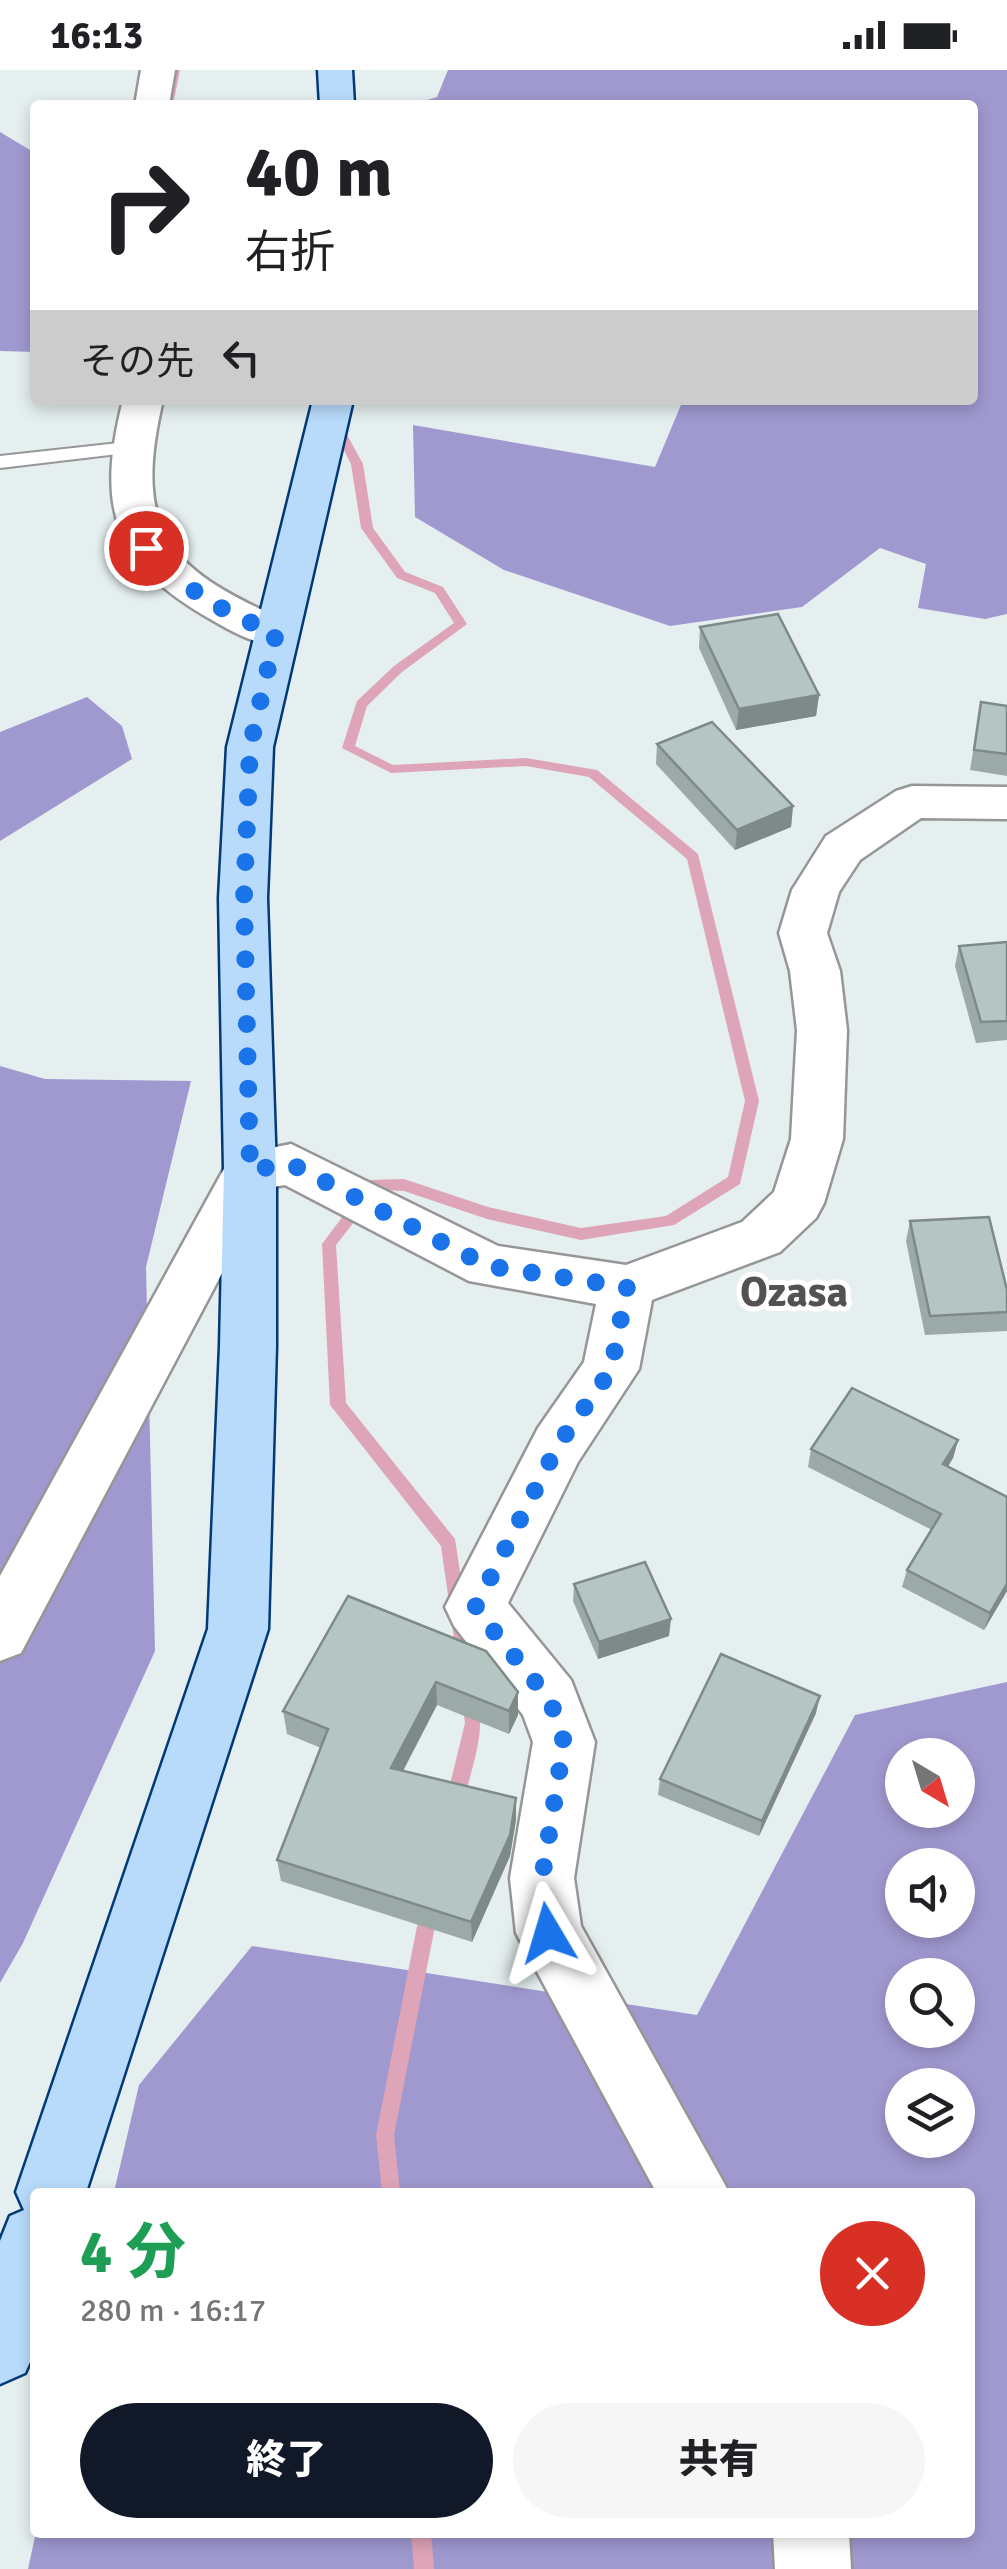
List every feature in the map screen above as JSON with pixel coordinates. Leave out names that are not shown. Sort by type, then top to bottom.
[{"type":"street","points":[[153,100],[158,70]]},
{"type":"street","points":[[335,70],[337,100]]},
{"type":"street","points":[[142,405],[128,448],[133,500],[146,548],[186,590],[222,612],[276,633]]},
{"type":"street","points":[[52,2188],[238,1629],[270,1167],[244,898],[250,747],[333,405]]},
{"type":"street","points":[[270,1167],[488,1266],[627,1287],[761,1237],[796,1203],[818,1140],[822,1030],[815,970],[803,933],[816,890],[843,848],[912,802],[1007,804]]},
{"type":"street","points":[[0,1634],[270,1167]]},
{"type":"street","points":[[627,1287],[611,1370],[558,1445],[475,1608],[550,1700],[564,1742],[542,1878],[548,1933],[692,2188]]},
{"type":"street","points":[[0,2348],[30,2256]]},
{"type":"street","points":[[811,2538],[813,2569]]},
{"type":"lane","points":[[0,462],[128,448]]},
{"type":"shaded area","points":[[448,70],[1007,70],[1007,614],[985,619],[918,608],[926,564],[880,548],[802,607],[670,626],[504,570],[415,517],[413,425],[655,467],[681,405],[978,405],[978,100],[427,100],[437,97]]},
{"type":"shaded area","points":[[0,132],[30,150],[30,352],[0,351]]},
{"type":"shaded area","points":[[87,697],[122,726],[132,759],[0,841],[0,732]]},
{"type":"shaded area","points":[[0,1066],[45,1079],[191,1081],[146,1267],[155,1651],[23,1943],[0,1983]]},
{"type":"shaded area","points":[[1007,1682],[1007,2569],[28,2569],[35,2538],[975,2538],[975,2188],[115,2188],[139,2085],[252,1946],[697,2015],[855,1715]]},
{"type":"building","points":[[778,614],[819,695],[739,709],[700,627]]},
{"type":"building","points":[[981,702],[1007,706],[1007,754],[974,750]]},
{"type":"building","points":[[712,722],[793,806],[737,830],[657,744]]},
{"type":"building","points":[[1007,942],[1007,1021],[981,1022],[959,946]]},
{"type":"building","points":[[989,1217],[1007,1290],[1007,1312],[930,1316],[910,1221]]},
{"type":"building","points":[[852,1388],[958,1440],[943,1464],[1007,1497],[1007,1584],[990,1613],[907,1570],[941,1514],[811,1449]]},
{"type":"building","points":[[645,1562],[671,1619],[599,1642],[574,1584]]},
{"type":"building","points":[[348,1596],[486,1651],[518,1692],[509,1711],[436,1682],[391,1768],[516,1798],[510,1835],[471,1922],[277,1860],[328,1729],[283,1711]]},
{"type":"building","points":[[721,1654],[820,1696],[762,1821],[660,1779]]},
{"type":"waterway","points":[[169,100],[175,70]]},
{"type":"waterway","points":[[329,405],[357,464],[367,528],[401,575],[439,590],[461,624],[398,669],[361,704],[348,748],[391,769],[526,762],[593,773],[693,857],[752,1101],[735,1180],[669,1221],[581,1234],[487,1213],[404,1185],[375,1184],[329,1244],[338,1405],[449,1544],[465,1659]]},
{"type":"waterway","points":[[455,1801],[473,1723],[470,1701]]},
{"type":"waterway","points":[[391,2188],[385,2135],[429,1911]]},
{"type":"waterway","points":[[421,2538],[424,2569]]},
{"type":"district","name":"Ozasa","points":[[794,1291]]},
{"type":"route","points":[[146,548],[186,590],[222,612],[276,633],[250,747],[244,898],[250,1170],[291,1164],[488,1266],[627,1287],[611,1370],[558,1445],[475,1608],[550,1700],[564,1742],[542,1878],[548,1933]]}]
